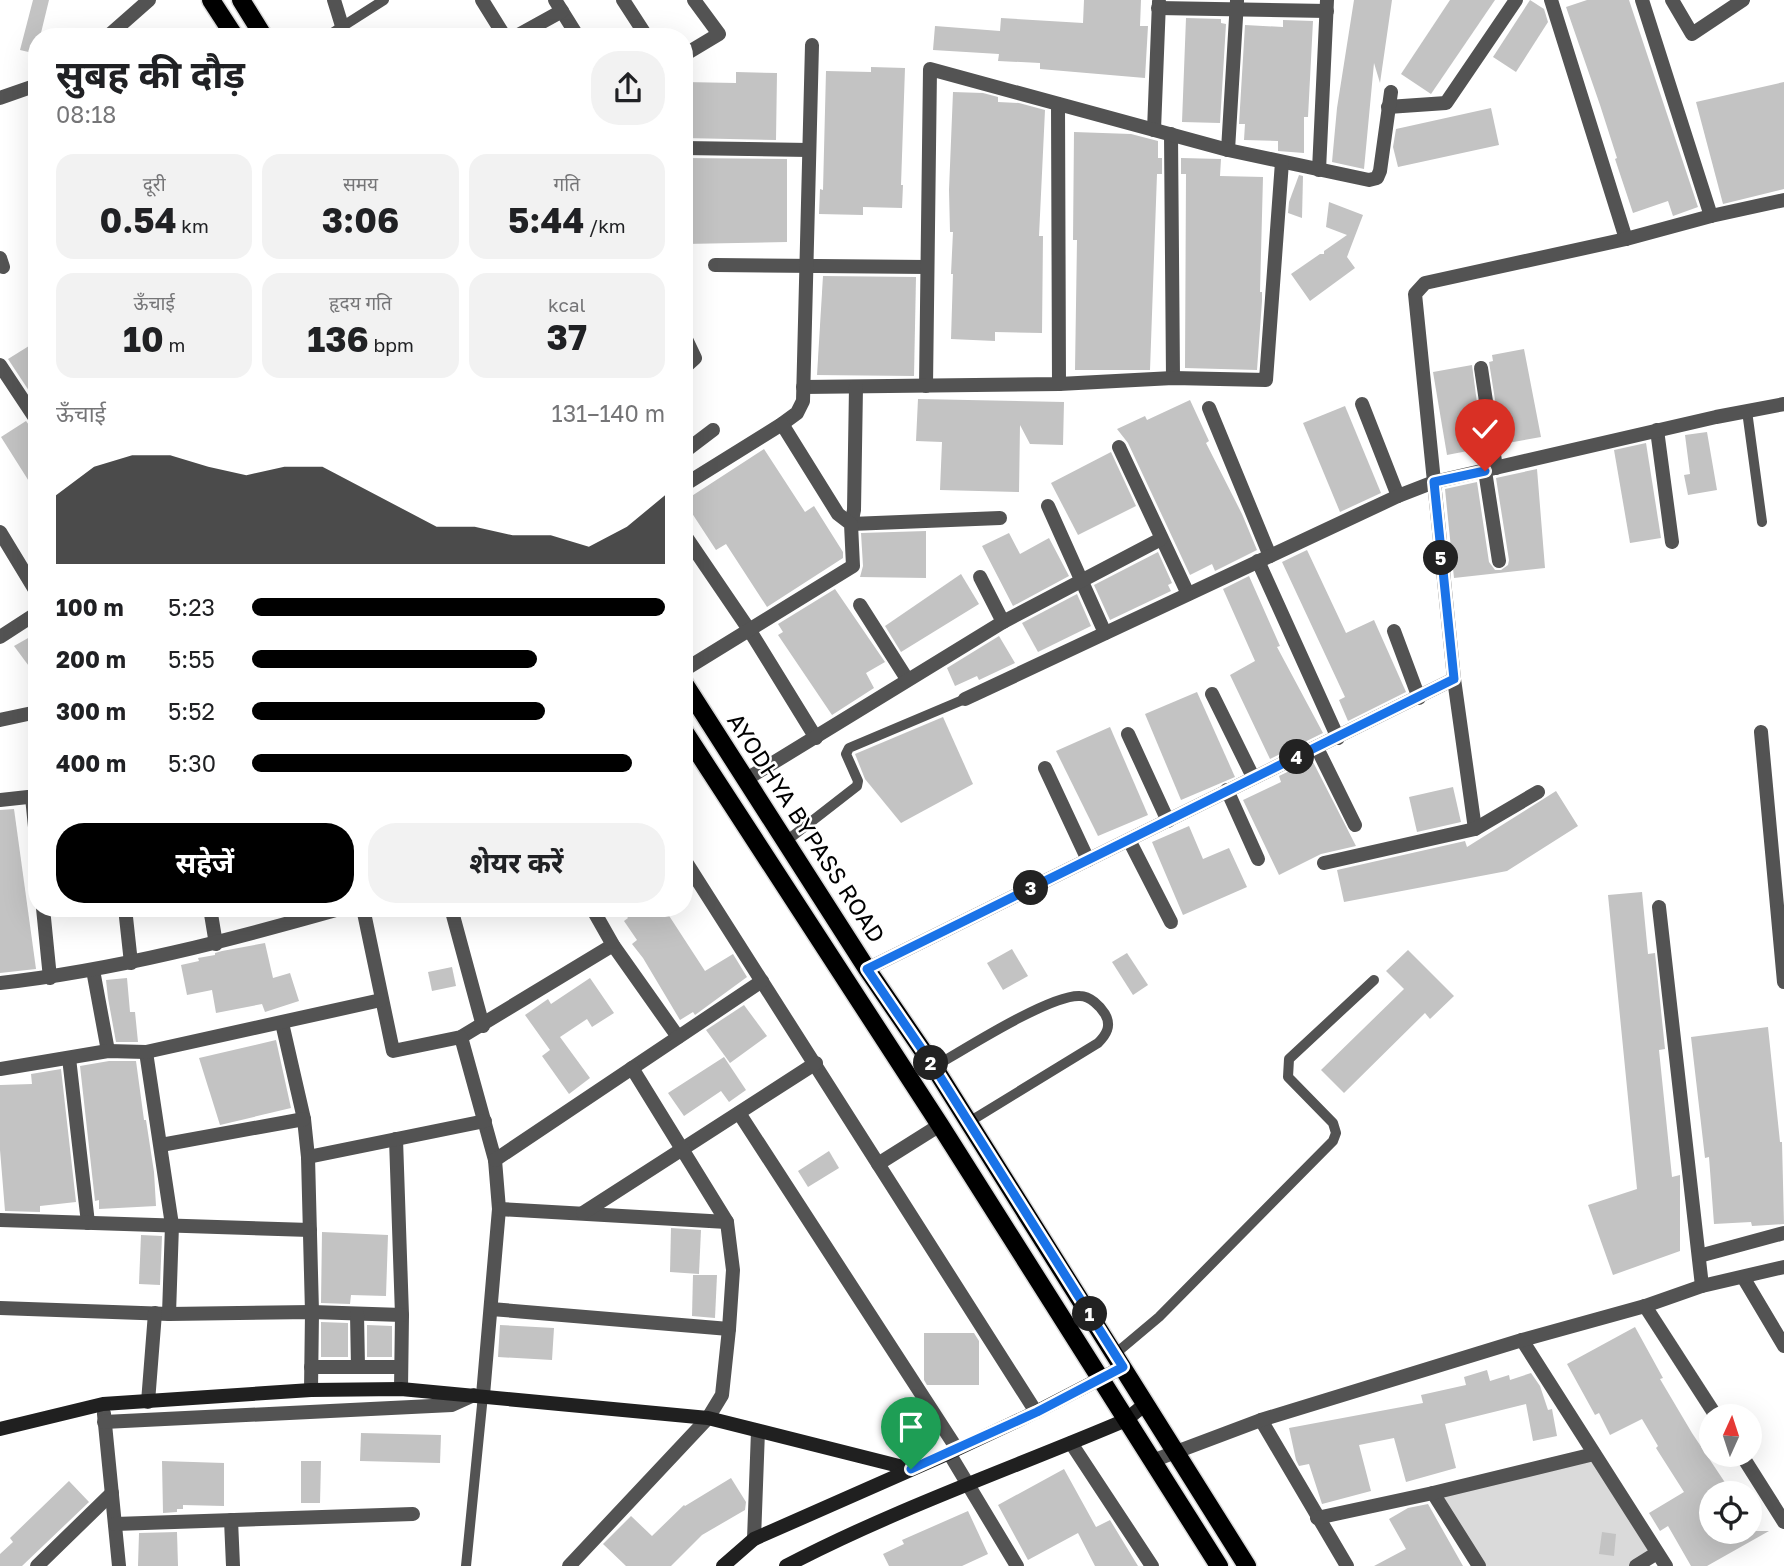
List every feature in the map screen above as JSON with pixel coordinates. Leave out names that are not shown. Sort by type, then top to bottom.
[{"type":"main road","points":[[211,0],[229,28]]},
{"type":"main road","points":[[241,0],[258,28]]},
{"type":"main road","name":"AYODHYA BYPASS ROAD","points":[[693,697],[867,969],[934,1067],[1119,1361],[1173,1452],[1247,1566]]},
{"type":"main road","points":[[693,746],[940,1125],[1219,1566]]},
{"type":"main road","points":[[960,1158],[983,1144]]},
{"type":"street","points":[[117,28],[149,0]]},
{"type":"street","points":[[334,0],[342,26]]},
{"type":"street","points":[[482,0],[499,28]]},
{"type":"street","points":[[623,0],[641,28]]},
{"type":"street","points":[[693,50],[719,34],[694,0]]},
{"type":"street","points":[[1388,107],[1446,103],[1516,0]]},
{"type":"street","points":[[1551,0],[1626,239]]},
{"type":"street","points":[[1643,0],[1711,216]]},
{"type":"street","points":[[1672,0],[1692,34],[1743,0]]},
{"type":"street","points":[[1154,130],[1159,4],[1327,5],[1319,170]]},
{"type":"street","points":[[1228,150],[1237,5]]},
{"type":"street","points":[[527,28],[558,6],[572,28]]},
{"type":"street","points":[[693,479],[782,424],[797,413],[803,401],[812,45]]},
{"type":"street","points":[[926,386],[930,69],[1228,150],[1369,180],[1377,178],[1380,171],[1391,92]]},
{"type":"street","points":[[0,98],[28,88]]},
{"type":"street","points":[[1058,104],[1059,384]]},
{"type":"street","points":[[1171,134],[1172,378]]},
{"type":"street","points":[[693,148],[809,150]]},
{"type":"street","points":[[803,387],[1059,384],[1172,378],[1266,380],[1282,162]]},
{"type":"street","points":[[1475,829],[1454,679],[1415,295],[1425,284],[1784,200]]},
{"type":"street","points":[[715,265],[927,267]]},
{"type":"street","points":[[0,365],[28,407]]},
{"type":"street","points":[[1480,368],[1499,561]]},
{"type":"street","points":[[693,665],[853,566],[851,524],[855,510],[856,387]]},
{"type":"street","points":[[1362,404],[1398,496]]},
{"type":"street","points":[[965,699],[1398,496],[1434,482],[1657,430],[1784,404]]},
{"type":"street","points":[[1209,408],[1264,558],[1338,738]]},
{"type":"street","points":[[782,424],[838,514],[851,524],[1000,518]]},
{"type":"street","points":[[693,445],[713,430]]},
{"type":"street","points":[[1657,430],[1672,542]]},
{"type":"street","points":[[1119,447],[1188,594]]},
{"type":"street","points":[[1048,506],[1105,634]]},
{"type":"street","points":[[0,532],[28,578]]},
{"type":"street","points":[[745,780],[1003,622],[1161,539]]},
{"type":"street","points":[[693,547],[750,631],[816,738]]},
{"type":"street","points":[[980,578],[1003,622]]},
{"type":"street","points":[[860,605],[907,679]]},
{"type":"street","points":[[0,637],[28,619]]},
{"type":"street","points":[[1394,631],[1419,698]]},
{"type":"street","points":[[867,969],[1454,679]]},
{"type":"street","points":[[1212,694],[1253,777]]},
{"type":"street","points":[[0,720],[28,714]]},
{"type":"street","points":[[1761,732],[1784,982]]},
{"type":"street","points":[[1128,734],[1168,821]]},
{"type":"street","points":[[1317,748],[1355,825]]},
{"type":"street","points":[[1045,768],[1088,860]]},
{"type":"street","points":[[1227,790],[1258,859]]},
{"type":"street","points":[[1324,863],[1475,829],[1538,792]]},
{"type":"street","points":[[0,800],[28,798]]},
{"type":"street","points":[[1129,840],[1171,922]]},
{"type":"street","points":[[693,873],[1037,1412]]},
{"type":"street","points":[[1659,907],[1702,1286]]},
{"type":"street","points":[[44,917],[50,978]]},
{"type":"street","points":[[126,917],[131,963]]},
{"type":"street","points":[[212,917],[216,944]]},
{"type":"street","points":[[0,983],[50,978],[131,963],[216,944],[311,917]]},
{"type":"street","points":[[365,917],[393,1051],[461,1037],[613,945]]},
{"type":"street","points":[[453,917],[482,1026]]},
{"type":"street","points":[[597,917],[613,945],[678,1037]]},
{"type":"street","points":[[93,970],[108,1051]]},
{"type":"street","points":[[495,1160],[762,981]]},
{"type":"street","points":[[0,1069],[108,1051],[146,1052],[381,1000]]},
{"type":"street","points":[[282,1023],[304,1119],[308,1157],[311,1390]]},
{"type":"street","points":[[461,1037],[495,1160],[499,1209],[491,1309],[479,1395]]},
{"type":"street","points":[[146,1052],[172,1226],[148,1402]]},
{"type":"street","points":[[69,1058],[88,1223]]},
{"type":"street","points":[[583,1213],[816,1063]]},
{"type":"street","points":[[569,1566],[708,1418],[722,1395],[733,1270],[727,1222],[632,1068]]},
{"type":"street","points":[[739,1113],[953,1451],[968,1484],[1017,1566]]},
{"type":"street","points":[[162,1145],[304,1119]]},
{"type":"street","points":[[308,1157],[485,1121]]},
{"type":"street","points":[[878,1164],[940,1125]]},
{"type":"street","points":[[396,1139],[402,1315],[401,1389]]},
{"type":"street","points":[[499,1209],[727,1222]]},
{"type":"street","points":[[0,1220],[310,1230]]},
{"type":"street","points":[[1699,1256],[1784,1233]]},
{"type":"street","points":[[1152,1461],[1261,1420],[1522,1340],[1645,1306],[1702,1286],[1784,1267]]},
{"type":"street","points":[[1743,1277],[1784,1346]]},
{"type":"street","points":[[1645,1306],[1708,1404]]},
{"type":"street","points":[[0,1308],[162,1313],[312,1312],[402,1315]]},
{"type":"street","points":[[491,1309],[729,1329]]},
{"type":"street","points":[[357,1314],[358,1367]]},
{"type":"street","points":[[1522,1340],[1666,1566]]},
{"type":"street","points":[[723,1566],[754,1539],[1037,1412],[1102,1379],[1119,1361]]},
{"type":"street","points":[[311,1367],[400,1367]]},
{"type":"street","points":[[0,1429],[103,1404],[311,1390],[401,1389],[708,1418],[911,1469]]},
{"type":"street","points":[[104,1422],[452,1405],[479,1395]]},
{"type":"street","points":[[103,1404],[119,1566]]},
{"type":"street","points":[[786,1566],[818,1549],[968,1484],[1126,1420],[1144,1405]]},
{"type":"street","points":[[1261,1420],[1347,1566]]},
{"type":"street","points":[[754,1539],[758,1431]]},
{"type":"street","points":[[1071,1443],[1152,1566]]},
{"type":"street","points":[[1317,1517],[1433,1493],[1594,1454]]},
{"type":"street","points":[[1749,1467],[1784,1522]]},
{"type":"street","points":[[37,1566],[112,1493]]},
{"type":"street","points":[[1433,1493],[1479,1566]]},
{"type":"street","points":[[115,1524],[413,1514]]},
{"type":"street","points":[[231,1520],[233,1566]]},
{"type":"street","points":[[1636,1566],[1657,1553]]},
{"type":"lane","points":[[339,28],[384,0]]},
{"type":"lane","points":[[1747,411],[1762,522]]},
{"type":"lane","points":[[785,842],[857,786],[858,781],[846,754],[849,748],[965,699]]},
{"type":"lane","points":[[1119,1361],[1333,1141],[1336,1133],[1333,1123],[1288,1077],[1289,1059],[1374,980]]},
{"type":"lane","points":[[934,1067],[1057,1000],[1083,995],[1093,1000],[1105,1013],[1107,1034],[1098,1043],[969,1122]]},
{"type":"lane","points":[[466,1566],[479,1395]]},
{"type":"shaded area","points":[[1594,1453],[1654,1553],[1632,1566],[1482,1566],[1436,1494]]},
{"type":"building","points":[[33,0],[49,0],[42,28],[28,28],[28,52],[20,50]]},
{"type":"building","points":[[1084,0],[1141,0],[1140,26],[1148,26],[1145,78],[1040,69],[1040,63],[998,61],[999,54],[933,50],[935,26],[1000,31],[1001,18],[1083,23]]},
{"type":"building","points":[[1354,0],[1392,0],[1380,83],[1374,63],[1364,169],[1332,162],[1337,108]]},
{"type":"building","points":[[1450,0],[1495,0],[1431,94],[1401,74]]},
{"type":"building","points":[[1530,0],[1544,9],[1548,22],[1516,72],[1493,57]]},
{"type":"building","points":[[1587,0],[1629,0],[1698,207],[1673,216],[1668,201],[1633,213],[1566,7]]},
{"type":"building","points":[[1186,18],[1221,19],[1221,23],[1226,24],[1220,123],[1182,122]]},
{"type":"building","points":[[1283,20],[1313,21],[1308,117],[1304,117],[1304,153],[1278,151],[1278,141],[1244,140],[1245,124],[1239,124],[1245,25],[1283,27]]},
{"type":"building","points":[[871,67],[905,68],[902,208],[863,207],[863,215],[819,214],[820,189],[823,190],[826,71],[871,72]]},
{"type":"building","points":[[736,72],[777,73],[776,140],[693,138],[693,82],[736,83]]},
{"type":"building","points":[[1784,82],[1784,189],[1723,204],[1696,102]]},
{"type":"building","points":[[953,92],[983,93],[998,97],[998,102],[1019,103],[1045,110],[1039,236],[1043,236],[1042,333],[995,332],[995,341],[951,339],[953,232],[950,232],[949,190]]},
{"type":"building","points":[[1491,108],[1499,145],[1398,167],[1393,147],[1396,129]]},
{"type":"building","points":[[1074,132],[1131,134],[1158,141],[1162,174],[1157,174],[1150,370],[1075,370],[1077,240],[1073,240]]},
{"type":"building","points":[[693,158],[787,159],[787,242],[693,244]]},
{"type":"building","points":[[1181,158],[1221,159],[1220,176],[1263,177],[1262,301],[1257,370],[1185,368],[1186,174],[1181,174]]},
{"type":"building","points":[[1299,175],[1303,176],[1302,218],[1288,213]]},
{"type":"building","points":[[1329,202],[1363,215],[1347,257],[1355,268],[1310,301],[1291,274],[1324,254],[1324,251],[1347,235],[1326,227]]},
{"type":"building","points":[[823,276],[916,277],[914,376],[817,375]]},
{"type":"building","points":[[28,347],[28,389],[8,359]]},
{"type":"building","points":[[1524,349],[1541,437],[1502,444],[1489,362],[1493,361],[1492,355]]},
{"type":"building","points":[[1472,365],[1483,448],[1447,455],[1433,372]]},
{"type":"building","points":[[918,399],[1064,402],[1063,445],[1030,444],[1020,425],[1019,492],[940,490],[942,442],[916,441]]},
{"type":"building","points":[[1190,400],[1209,441],[1206,443],[1257,550],[1215,571],[1212,564],[1190,575],[1128,443],[1117,429],[1145,416],[1147,420]]},
{"type":"building","points":[[1345,406],[1381,493],[1340,512],[1303,423]]},
{"type":"building","points":[[26,421],[28,424],[28,480],[1,437]]},
{"type":"building","points":[[1707,432],[1717,490],[1688,495],[1684,475],[1690,474],[1685,435]]},
{"type":"building","points":[[1646,443],[1661,538],[1630,543],[1614,450]]},
{"type":"building","points":[[764,449],[805,512],[814,506],[843,552],[843,558],[767,607],[726,544],[716,550],[693,515],[693,495]]},
{"type":"building","points":[[1111,452],[1136,506],[1078,535],[1051,483]]},
{"type":"building","points":[[1537,469],[1545,568],[1454,578],[1445,489],[1477,482],[1489,562],[1495,570],[1501,570],[1508,565],[1509,560],[1496,478]]},
{"type":"building","points":[[926,531],[926,578],[860,577],[863,566],[861,533]]},
{"type":"building","points":[[1009,533],[1020,554],[1049,538],[1069,576],[1013,606],[982,546]]},
{"type":"building","points":[[1307,550],[1346,633],[1374,620],[1406,692],[1348,721],[1339,700],[1345,697],[1282,562]]},
{"type":"building","points":[[1158,552],[1172,583],[1168,585],[1171,591],[1110,620],[1094,585]]},
{"type":"building","points":[[961,574],[979,604],[901,652],[885,626]]},
{"type":"building","points":[[1249,576],[1280,646],[1277,647],[1323,733],[1270,759],[1230,675],[1255,661],[1223,589]]},
{"type":"building","points":[[835,589],[885,662],[866,673],[874,688],[832,715],[778,635],[783,632],[778,624]]},
{"type":"building","points":[[1077,594],[1091,626],[1038,652],[1022,623]]},
{"type":"building","points":[[999,636],[1015,663],[979,680],[977,676],[955,686],[947,668]]},
{"type":"building","points":[[28,638],[28,665],[14,646]]},
{"type":"building","points":[[1197,692],[1235,777],[1181,800],[1145,714]]},
{"type":"building","points":[[943,717],[973,784],[901,823],[865,779],[855,754]]},
{"type":"building","points":[[1110,727],[1148,815],[1098,836],[1056,751]]},
{"type":"building","points":[[1312,760],[1356,846],[1321,854],[1279,875],[1243,800],[1281,782],[1279,776]]},
{"type":"building","points":[[1453,787],[1461,822],[1417,832],[1409,797]]},
{"type":"building","points":[[1556,791],[1578,826],[1507,871],[1344,902],[1337,870],[1465,841],[1467,847]]},
{"type":"building","points":[[14,809],[36,969],[0,973],[0,810]]},
{"type":"building","points":[[1189,826],[1203,859],[1229,848],[1247,887],[1183,915],[1152,842]]},
{"type":"building","points":[[1642,892],[1648,954],[1655,953],[1665,1049],[1659,1050],[1672,1177],[1680,1175],[1680,1251],[1613,1275],[1588,1205],[1637,1189],[1608,895]]},
{"type":"building","points":[[670,917],[705,971],[733,954],[747,977],[695,1015],[693,1012],[680,1020],[632,944],[637,940],[624,921],[628,918]]},
{"type":"building","points":[[265,943],[273,978],[290,973],[299,1001],[265,1012],[262,1004],[216,1013],[212,990],[187,995],[181,965],[222,951]]},
{"type":"building","points":[[1012,949],[1028,976],[1003,990],[987,963]]},
{"type":"building","points":[[1408,950],[1454,996],[1430,1019],[1425,1013],[1344,1093],[1321,1070],[1404,989],[1386,971]]},
{"type":"building","points":[[1127,953],[1148,985],[1133,995],[1112,962]]},
{"type":"building","points":[[452,967],[456,986],[432,991],[428,972]]},
{"type":"building","points":[[127,978],[130,1012],[135,1012],[138,1042],[116,1042],[106,980]]},
{"type":"building","points":[[590,978],[614,1013],[592,1027],[587,1019],[560,1037],[590,1078],[569,1094],[542,1056],[550,1050],[525,1015],[548,999],[551,1004]]},
{"type":"building","points":[[744,1005],[767,1036],[730,1063],[706,1030]]},
{"type":"building","points":[[1768,1027],[1782,1142],[1784,1224],[1714,1224],[1709,1157],[1705,1158],[1691,1037]]},
{"type":"building","points":[[276,1040],[291,1108],[220,1125],[199,1058]]},
{"type":"building","points":[[724,1057],[746,1090],[729,1102],[721,1091],[684,1116],[668,1093]]},
{"type":"building","points":[[109,1061],[136,1061],[154,1172],[156,1206],[99,1209],[99,1200],[95,1201],[80,1066]]},
{"type":"building","points":[[61,1069],[76,1202],[40,1206],[40,1212],[5,1211],[0,1150],[0,1085],[32,1084],[31,1074]]},
{"type":"building","points":[[829,1151],[839,1168],[808,1187],[798,1171]]},
{"type":"building","points":[[671,1228],[701,1230],[699,1274],[670,1272]]},
{"type":"building","points":[[322,1232],[388,1235],[386,1296],[351,1295],[350,1304],[321,1303]]},
{"type":"building","points":[[141,1235],[162,1236],[160,1285],[139,1284]]},
{"type":"building","points":[[693,1275],[717,1275],[715,1318],[692,1316]]},
{"type":"building","points":[[321,1322],[348,1323],[348,1357],[321,1357]]},
{"type":"building","points":[[367,1325],[392,1326],[392,1357],[367,1357]]},
{"type":"building","points":[[500,1325],[554,1328],[552,1360],[498,1357]]},
{"type":"building","points":[[1635,1327],[1663,1378],[1660,1379],[1699,1444],[1699,1467],[1715,1467],[1724,1481],[1699,1481],[1699,1544],[1746,1544],[1707,1566],[1691,1566],[1668,1526],[1660,1531],[1649,1513],[1684,1492],[1656,1448],[1658,1446],[1642,1419],[1610,1435],[1599,1413],[1595,1415],[1567,1364]]},
{"type":"building","points":[[924,1333],[974,1333],[979,1341],[979,1385],[927,1385],[924,1380]]},
{"type":"building","points":[[1487,1370],[1490,1381],[1509,1375],[1510,1380],[1531,1373],[1540,1386],[1548,1410],[1552,1409],[1557,1436],[1533,1441],[1526,1404],[1445,1424],[1456,1468],[1406,1482],[1394,1438],[1359,1445],[1371,1491],[1322,1504],[1309,1464],[1299,1466],[1296,1460],[1289,1428],[1423,1403],[1421,1395],[1466,1385],[1464,1377]]},
{"type":"building","points":[[361,1433],[441,1435],[440,1463],[360,1461]]},
{"type":"building","points":[[162,1461],[224,1463],[224,1506],[183,1505],[183,1509],[177,1509],[177,1512],[163,1513]]},
{"type":"building","points":[[301,1461],[321,1461],[320,1503],[301,1503]]},
{"type":"building","points":[[1064,1469],[1096,1527],[1110,1520],[1138,1566],[1095,1566],[1078,1533],[1028,1560],[998,1505]]},
{"type":"building","points":[[731,1478],[746,1502],[745,1510],[702,1535],[671,1566],[626,1566],[603,1544],[631,1516],[652,1536],[684,1505]]},
{"type":"building","points":[[69,1481],[89,1502],[22,1566],[0,1566],[0,1554],[13,1542],[10,1538]]},
{"type":"building","points":[[1428,1504],[1463,1566],[1374,1566],[1406,1549],[1389,1519],[1408,1508]]},
{"type":"building","points":[[968,1511],[988,1554],[962,1566],[889,1566],[883,1554],[904,1544],[902,1540]]},
{"type":"building","points":[[177,1532],[178,1566],[138,1566],[139,1533]]},
{"type":"building","points":[[1602,1532],[1616,1534],[1614,1556],[1599,1554]]},
{"type":"route","points":[[911,1469],[1037,1412],[1123,1367],[934,1067],[867,969],[1454,679],[1434,482],[1485,471]]}]
